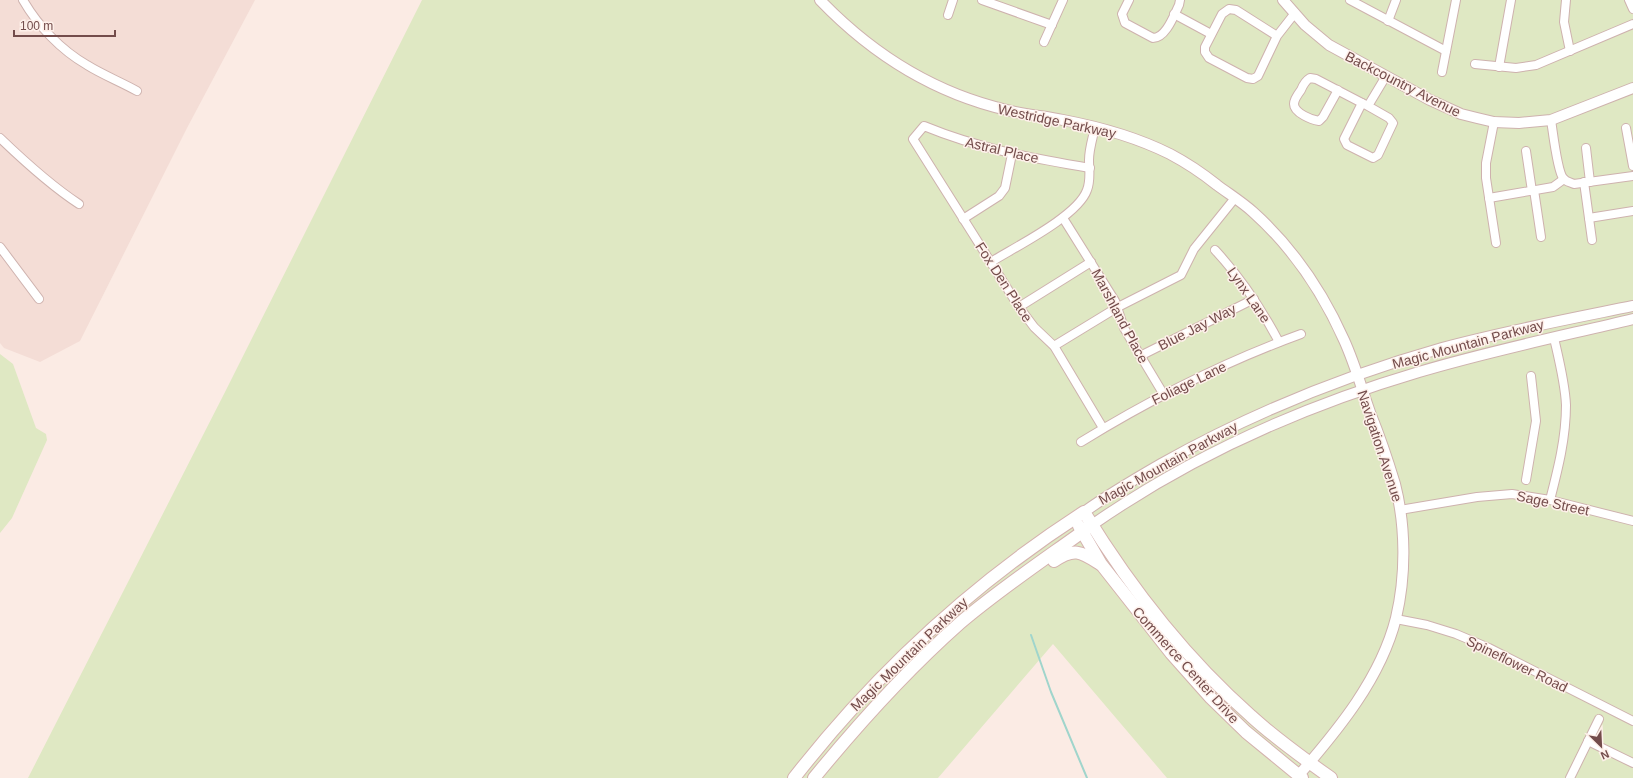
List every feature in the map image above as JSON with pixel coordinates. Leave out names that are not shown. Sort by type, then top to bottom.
[{"type":"main road","name":"Commerce Center Drive","points":[[1079,515],[1088,529],[1144,600],[1188,653],[1251,716],[1331,778]]},
{"type":"main road","name":"Magic Mountain Parkway","points":[[794,778],[852,710],[894,665],[1000,571],[1079,515]]},
{"type":"main road","name":"Commerce Center Drive","points":[[1088,529],[1102,564],[1146,623],[1211,698],[1246,732],[1300,777]]},
{"type":"main road","name":"Magic Mountain Parkway","points":[[814,778],[850,734],[931,651],[970,616],[1088,529]]},
{"type":"main road","points":[[1028,572],[1048,566],[1062,556],[1073,552],[1083,553],[1102,564]]},
{"type":"street","points":[[23,0],[43,28],[75,57],[88,66],[137,90]]},
{"type":"street","name":"Westridge Parkway","points":[[820,0],[862,39],[884,56],[940,88],[1004,110],[1095,127],[1138,140],[1169,154],[1200,171],[1252,210],[1275,233],[1311,280],[1337,326],[1357,374]]},
{"type":"street","points":[[948,15],[954,0]]},
{"type":"street","points":[[982,0],[1052,25]]},
{"type":"street","points":[[1044,42],[1064,0]]},
{"type":"street","points":[[1129,0],[1122,14],[1125,23],[1153,38],[1161,36],[1174,14],[1180,0]]},
{"type":"street","name":"Backcountry Avenue","points":[[1283,0],[1316,36],[1329,45],[1445,107],[1461,114],[1494,122],[1519,123],[1551,120],[1633,88]]},
{"type":"street","points":[[1350,0],[1446,51]]},
{"type":"street","points":[[1388,21],[1396,0]]},
{"type":"street","points":[[1442,72],[1456,0]]},
{"type":"street","points":[[1499,67],[1511,0]]},
{"type":"street","points":[[1566,0],[1564,22],[1570,51]]},
{"type":"street","points":[[1629,0],[1633,8]]},
{"type":"street","points":[[1277,36],[1232,9],[1225,11],[1222,14],[1205,47],[1206,55],[1247,78],[1253,79],[1258,76],[1277,36],[1295,13]]},
{"type":"street","points":[[1174,14],[1211,34]]},
{"type":"street","points":[[1475,64],[1516,68],[1536,65],[1633,24]]},
{"type":"street","points":[[1338,90],[1323,117],[1319,121],[1312,119],[1294,107],[1294,102],[1305,82],[1310,78],[1316,79],[1338,90],[1365,105],[1389,118],[1393,123],[1378,155],[1373,158],[1347,145],[1344,141],[1344,137],[1365,105],[1386,76]]},
{"type":"street","points":[[1551,120],[1560,170],[1564,179],[1574,184],[1633,176]]},
{"type":"street","points":[[1494,122],[1486,170],[1496,243]]},
{"type":"street","name":"Astral Place","points":[[918,132],[924,126],[967,143],[1012,154],[1090,168]]},
{"type":"street","points":[[991,262],[1063,218],[1075,209],[1082,201],[1090,180],[1090,151],[1095,127]]},
{"type":"street","points":[[1626,128],[1633,166]]},
{"type":"street","name":"Fox Den Place","points":[[918,132],[913,139],[1019,307],[1034,328],[1054,346],[1103,428]]},
{"type":"street","points":[[0,138],[58,190],[79,204]]},
{"type":"street","points":[[1586,148],[1589,218],[1592,240]]},
{"type":"street","points":[[1526,151],[1541,237]]},
{"type":"street","points":[[963,219],[999,196],[1005,188],[1012,154]]},
{"type":"street","points":[[1489,198],[1553,187],[1558,185],[1564,179]]},
{"type":"street","points":[[1054,346],[1118,307],[1181,275],[1194,248],[1235,198]]},
{"type":"street","points":[[1589,218],[1633,211]]},
{"type":"street","name":"Marshland Place","points":[[1063,218],[1118,307],[1124,328],[1164,395]]},
{"type":"street","points":[[0,247],[39,299]]},
{"type":"street","name":"Lynx Lane","points":[[1215,250],[1254,299],[1279,342]]},
{"type":"street","points":[[1019,307],[1091,262]]},
{"type":"street","name":"Blue Jay Way","points":[[1140,356],[1254,299]]},
{"type":"street","name":"Magic Mountain Parkway","points":[[1079,515],[1137,478],[1212,436],[1279,404],[1357,374],[1414,356],[1464,343],[1574,317],[1633,306]]},
{"type":"street","name":"Magic Mountain Parkway","points":[[1088,529],[1141,494],[1235,444],[1309,410],[1363,390],[1454,362],[1633,319]]},
{"type":"street","name":"Foliage Lane","points":[[1081,442],[1103,428],[1210,372],[1301,334]]},
{"type":"street","points":[[1550,500],[1562,451],[1566,421],[1564,386],[1554,338]]},
{"type":"street","name":"Navigation Avenue","points":[[1300,777],[1346,716],[1368,683],[1383,653],[1396,619],[1403,567],[1400,510],[1394,483],[1357,374]]},
{"type":"street","points":[[1526,480],[1536,421],[1531,376]]},
{"type":"street","name":"Sage Street","points":[[1400,510],[1498,494],[1512,494],[1550,500],[1633,521]]},
{"type":"street","name":"Spineflower Road","points":[[1396,619],[1427,625],[1456,634],[1489,648],[1633,721]]},
{"type":"street","points":[[1570,778],[1599,719]]},
{"type":"street","points":[[1588,741],[1633,764]]},
{"type":"shaded area","points":[[0,0],[255,0],[187,128],[80,341],[40,362],[4,348],[0,343]]},
{"type":"green space","points":[[422,0],[1633,0],[1633,778],[1167,778],[1053,644],[938,778],[28,778],[224,394]]},
{"type":"green space","points":[[0,354],[13,364],[36,428],[46,434],[47,440],[12,518],[0,533]]},
{"type":"waterway","points":[[1031,635],[1051,692],[1087,778]]}]
